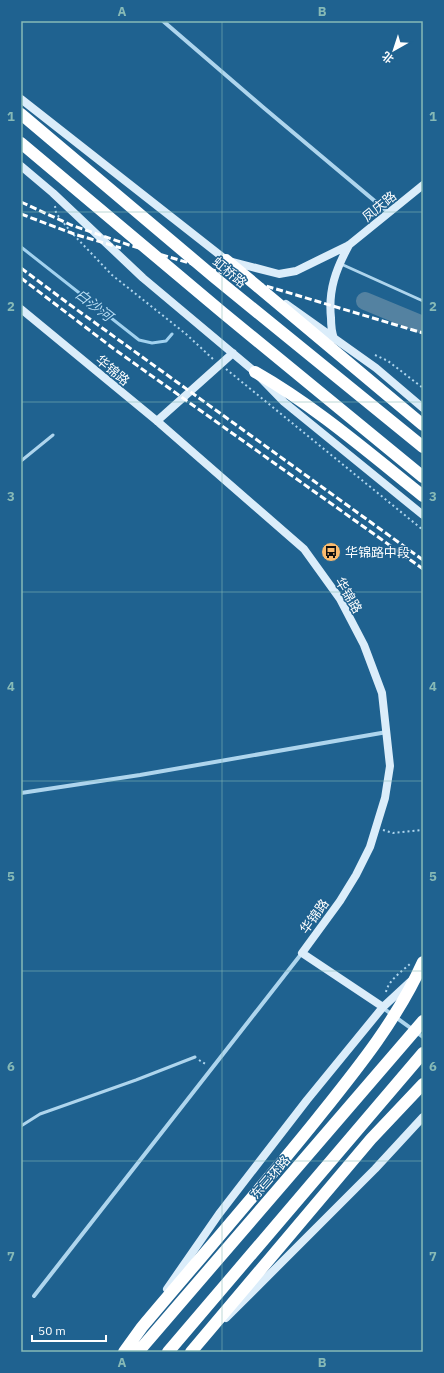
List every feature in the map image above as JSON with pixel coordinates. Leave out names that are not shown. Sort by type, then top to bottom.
[{"type":"highway","name":"虹桥路","points":[[21,114],[214,277],[423,448]]},
{"type":"highway","points":[[21,143],[222,312],[423,477]]},
{"type":"highway","points":[[226,260],[364,377],[423,424]]},
{"type":"highway","points":[[255,372],[276,384],[332,424],[423,496]]},
{"type":"highway","points":[[124,1352],[142,1327],[295,1146],[358,1068],[399,1009],[417,962]]},
{"type":"highway","name":"东三环路","points":[[138,1352],[423,1021]]},
{"type":"highway","points":[[168,1352],[423,1053]]},
{"type":"highway","points":[[193,1350],[371,1139],[423,1084]]},
{"type":"main road","points":[[21,99],[226,260],[376,368],[423,408]]},
{"type":"main road","points":[[21,166],[53,193],[143,278],[255,372],[284,402],[423,515]]},
{"type":"main road","name":"凤庆路","points":[[349,245],[423,185]]},
{"type":"main road","points":[[226,260],[279,274],[296,271],[349,245]]},
{"type":"main road","points":[[349,245],[339,263],[331,286],[329,303],[333,338],[364,377]]},
{"type":"main road","name":"华锦路","points":[[21,309],[157,421],[304,549],[340,599],[364,645],[382,693],[390,766],[385,798],[370,846],[340,900],[302,954]]},
{"type":"main road","points":[[157,421],[233,353]]},
{"type":"main road","points":[[302,954],[383,1007]]},
{"type":"main road","points":[[142,1327],[219,1214],[359,1035],[383,1007],[423,971]]},
{"type":"main road","points":[[193,1350],[270,1276],[423,1117]]},
{"type":"street","points":[[163,21],[264,108],[390,213]]},
{"type":"street","points":[[21,793],[140,775],[387,732]]},
{"type":"street","points":[[34,1296],[302,954]]},
{"type":"street","points":[[383,1007],[423,1036]]},
{"type":"lane","points":[[339,263],[423,301]]},
{"type":"lane","points":[[21,461],[54,435]]},
{"type":"lane","points":[[21,1126],[40,1114],[136,1080],[195,1057]]},
{"type":"path","points":[[393,833],[423,830]]},
{"type":"path","points":[[383,1007],[386,988],[400,972],[417,962]]},
{"type":"path","points":[[195,1057],[212,1069]]},
{"type":"waterway","name":"白沙河","points":[[21,247],[139,340],[152,343],[166,341],[172,334]]},
{"type":"waterway","name":"白沙河","points":[[365,301],[423,325]]},
{"type":"railway","points":[[21,202],[71,225],[129,245],[423,333]]},
{"type":"railway","points":[[21,214],[74,234],[121,248]]},
{"type":"railway","points":[[21,268],[423,560]]},
{"type":"railway","points":[[21,278],[114,349],[423,569]]},
{"type":"place","name":"华锦路中段","points":[[331,552]]}]
